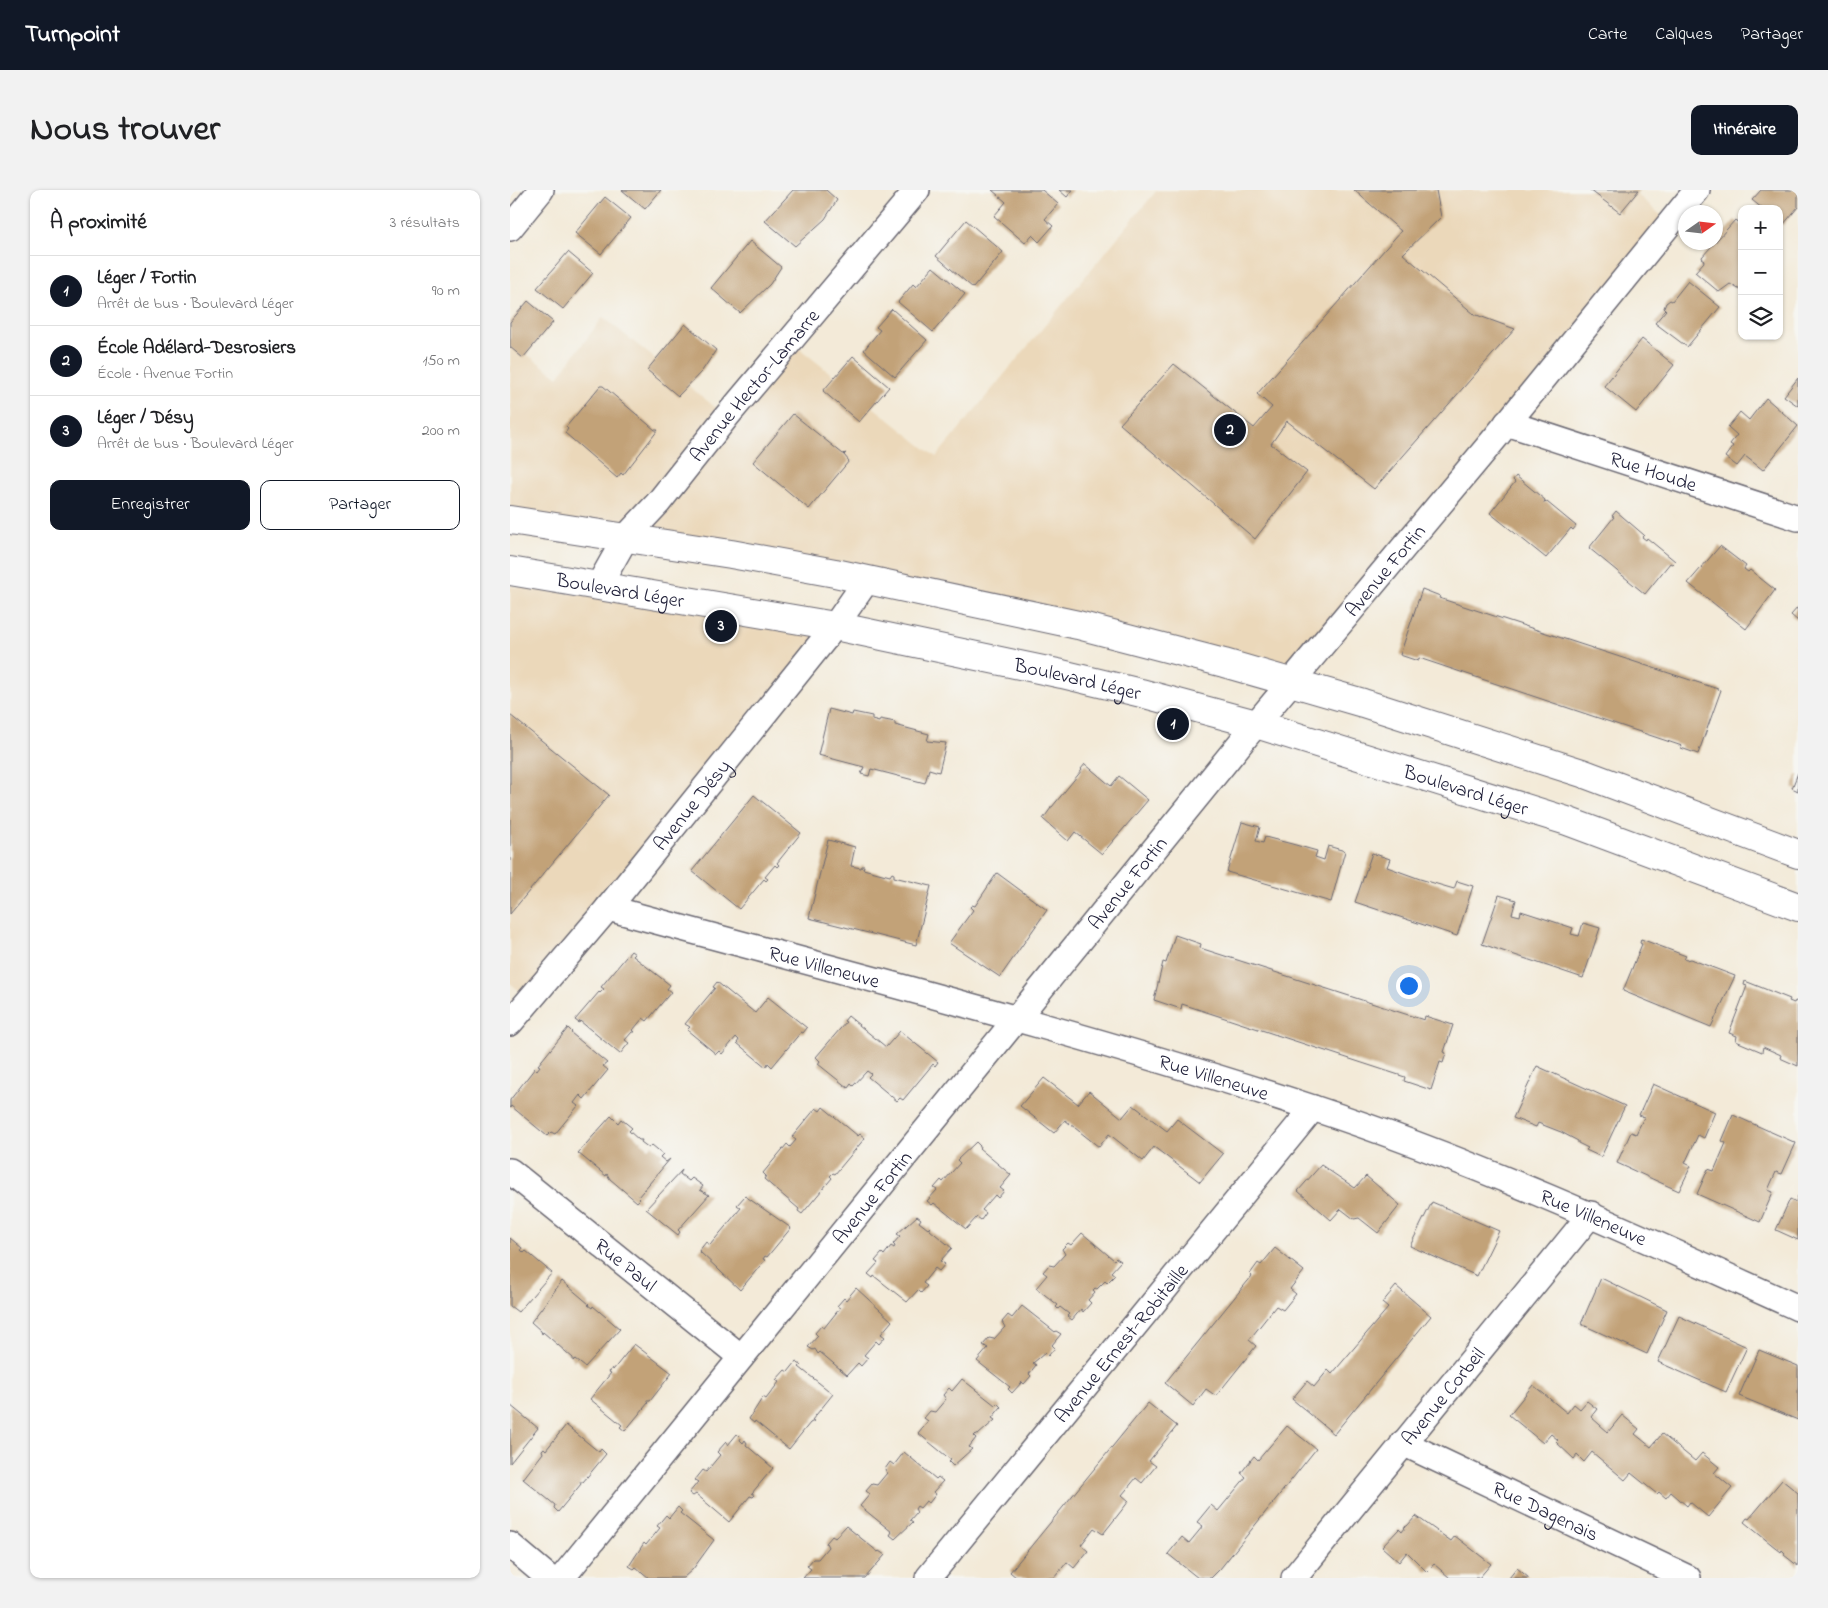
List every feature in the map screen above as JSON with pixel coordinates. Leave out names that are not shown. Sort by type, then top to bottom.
[{"type":"main road","points":[[510,520],[778,562],[1078,625],[1363,703],[1582,773],[1798,854]]},
{"type":"main road","name":"Boulevard Léger","points":[[510,571],[835,626],[1062,674],[1256,724],[1567,821],[1798,907]]},
{"type":"street","points":[[510,228],[541,190]]},
{"type":"street","name":"Avenue Hector-Lamarre","points":[[599,585],[626,537],[658,503],[726,416],[917,190]]},
{"type":"street","name":"Avenue Fortin","points":[[562,1578],[1256,724],[1507,423],[1697,190]]},
{"type":"street","name":"Rue Houde","points":[[1507,423],[1797,515]]},
{"type":"street","name":"Avenue Désy","points":[[510,1023],[608,908],[835,626],[867,580]]},
{"type":"street","name":"Rue Villeneuve","points":[[608,908],[1018,1019],[1313,1108],[1451,1158],[1591,1214],[1798,1308]]},
{"type":"street","name":"Avenue Ernest-Robitaille","points":[[928,1578],[1313,1108]]},
{"type":"street","name":"Rue Paul","points":[[510,1171],[741,1357]]},
{"type":"street","name":"Avenue Corbeil","points":[[1294,1578],[1591,1214]]},
{"type":"street","name":"Rue Dagenais","points":[[1404,1443],[1685,1577]]},
{"type":"street","points":[[510,1545],[549,1578]]},
{"type":"shaded area","points":[[1157,190],[1632,190],[1671,224],[1292,683],[835,573],[510,519],[510,342],[558,377],[603,317],[726,416],[790,341],[936,457]]},
{"type":"shaded area","points":[[510,586],[835,626],[530,999],[510,983]]},
{"type":"building","points":[[622,190],[661,190],[645,209]]},
{"type":"building","points":[[793,190],[826,190],[837,200],[825,219],[795,246],[765,221]]},
{"type":"building","points":[[992,190],[1042,190],[1058,204],[1045,219],[1053,226],[1039,242],[1032,235],[1025,243],[994,216],[1006,202]]},
{"type":"building","points":[[1059,190],[1073,190],[1067,197]]},
{"type":"building","points":[[1354,190],[1436,190],[1441,217],[1403,254],[1474,314],[1515,329],[1374,489],[1287,421],[1271,444],[1307,472],[1255,539],[1120,424],[1174,364],[1254,428],[1272,407],[1257,394],[1401,231]]},
{"type":"building","points":[[1590,190],[1639,190],[1620,213]]},
{"type":"building","points":[[1761,190],[1798,190],[1798,207],[1783,225],[1783,205],[1758,205],[1752,200]]},
{"type":"building","points":[[605,197],[631,218],[601,254],[575,233]]},
{"type":"building","points":[[966,220],[1003,252],[973,288],[936,256]]},
{"type":"building","points":[[1735,220],[1738,223],[1738,289],[1730,284],[1719,292],[1695,272],[1704,262],[1702,257],[1708,250],[1723,250],[1723,233]]},
{"type":"building","points":[[750,241],[781,267],[770,284],[740,313],[711,288]]},
{"type":"building","points":[[568,252],[593,273],[563,309],[537,288]]},
{"type":"building","points":[[933,267],[965,294],[933,332],[898,302],[913,284],[916,287]]},
{"type":"building","points":[[1688,281],[1720,307],[1687,347],[1655,323],[1666,310],[1664,308],[1666,303],[1670,300],[1672,301]]},
{"type":"building","points":[[528,301],[553,322],[523,358],[510,347],[510,322]]},
{"type":"building","points":[[892,309],[927,340],[895,377],[864,350],[880,330],[876,327]]},
{"type":"building","points":[[685,324],[716,350],[702,371],[678,396],[647,370]]},
{"type":"building","points":[[1642,339],[1674,365],[1636,412],[1604,386]]},
{"type":"building","points":[[853,356],[889,387],[859,422],[823,391]]},
{"type":"building","points":[[1798,378],[1798,406],[1784,396]]},
{"type":"building","points":[[600,386],[603,386],[655,430],[658,430],[623,475],[621,473],[617,478],[565,433],[568,429],[566,427]]},
{"type":"building","points":[[1766,398],[1798,426],[1763,470],[1745,456],[1737,466],[1725,457],[1733,446],[1730,444],[1737,435],[1728,427],[1740,412],[1749,420]]},
{"type":"building","points":[[793,414],[843,454],[846,453],[844,455],[849,461],[809,509],[753,462]]},
{"type":"building","points":[[1516,476],[1545,500],[1544,503],[1547,502],[1576,526],[1573,530],[1571,528],[1546,558],[1490,513],[1515,482],[1513,480]]},
{"type":"building","points":[[1616,511],[1644,535],[1642,537],[1646,540],[1647,538],[1675,561],[1672,564],[1670,563],[1645,594],[1589,548],[1614,517],[1612,516]]},
{"type":"building","points":[[1720,546],[1746,566],[1744,569],[1748,572],[1750,570],[1775,590],[1746,629],[1688,583]]},
{"type":"building","points":[[1422,589],[1440,596],[1439,598],[1721,690],[1698,754],[1681,748],[1682,746],[1419,658],[1418,661],[1400,655]]},
{"type":"building","points":[[1798,607],[1798,621],[1791,615]]},
{"type":"building","points":[[829,709],[852,715],[853,712],[872,716],[872,720],[879,722],[880,719],[895,722],[895,725],[929,734],[927,741],[946,743],[939,772],[929,769],[925,783],[871,769],[869,776],[861,774],[864,767],[818,755]]},
{"type":"building","points":[[510,715],[609,795],[510,914]]},
{"type":"building","points":[[1085,764],[1111,786],[1119,776],[1148,800],[1102,854],[1075,832],[1068,841],[1043,819],[1050,807],[1052,807]]},
{"type":"building","points":[[1798,773],[1798,791],[1792,788]]},
{"type":"building","points":[[754,795],[801,833],[777,863],[779,865],[777,867],[775,865],[765,877],[768,879],[766,881],[764,879],[739,909],[692,871]]},
{"type":"building","points":[[1242,822],[1260,827],[1256,841],[1263,843],[1265,837],[1292,844],[1317,851],[1315,857],[1324,860],[1328,846],[1345,851],[1331,902],[1227,872]]},
{"type":"building","points":[[828,840],[855,847],[851,866],[861,868],[864,866],[863,869],[890,876],[892,873],[894,877],[931,886],[916,945],[809,918]]},
{"type":"building","points":[[1372,853],[1390,859],[1387,867],[1420,879],[1454,889],[1457,881],[1473,886],[1457,936],[1355,902]]},
{"type":"building","points":[[997,873],[1047,910],[1000,977],[949,943],[973,910],[970,907],[972,905],[975,906]]},
{"type":"building","points":[[1499,895],[1516,900],[1512,914],[1520,916],[1521,911],[1573,928],[1571,934],[1579,936],[1583,923],[1600,928],[1583,978],[1482,944]]},
{"type":"building","points":[[1175,935],[1201,944],[1200,948],[1424,1020],[1425,1016],[1453,1025],[1444,1052],[1446,1053],[1443,1063],[1440,1062],[1431,1090],[1404,1081],[1405,1077],[1182,1004],[1181,1009],[1154,1000],[1163,962],[1166,963]]},
{"type":"building","points":[[1641,939],[1686,956],[1684,959],[1686,960],[1690,959],[1735,976],[1711,1027],[1623,991],[1642,944],[1640,943]]},
{"type":"building","points":[[631,951],[635,954],[633,956],[670,985],[667,989],[671,992],[647,1021],[643,1018],[633,1030],[635,1032],[632,1032],[625,1040],[629,1043],[620,1054],[580,1021],[579,1023],[575,1020],[599,992],[604,989],[601,987]]},
{"type":"building","points":[[1745,981],[1790,999],[1789,1001],[1794,1003],[1795,1001],[1798,1002],[1798,1066],[1780,1058],[1781,1055],[1763,1047],[1762,1052],[1736,1041],[1737,1036],[1729,1033],[1747,986],[1744,985]]},
{"type":"building","points":[[717,982],[755,1013],[768,997],[807,1028],[803,1033],[801,1032],[772,1067],[768,1063],[766,1067],[737,1043],[739,1040],[736,1037],[722,1054],[719,1051],[716,1054],[687,1030],[690,1027],[685,1024],[715,988],[713,987]]},
{"type":"building","points":[[848,1016],[886,1047],[900,1031],[938,1062],[935,1066],[933,1064],[903,1100],[900,1098],[897,1101],[868,1077],[871,1074],[867,1071],[853,1086],[851,1084],[848,1088],[818,1064],[820,1061],[816,1057],[846,1022],[844,1021]]},
{"type":"building","points":[[568,1028],[571,1033],[607,1063],[603,1066],[608,1070],[584,1099],[580,1095],[574,1103],[578,1106],[555,1134],[551,1132],[547,1136],[511,1106],[510,1108],[510,1100],[535,1068],[537,1070],[540,1066],[538,1065]]},
{"type":"building","points":[[1537,1066],[1625,1106],[1601,1157],[1586,1150],[1588,1148],[1561,1132],[1538,1123],[1536,1127],[1513,1118]]},
{"type":"building","points":[[1044,1078],[1078,1104],[1089,1091],[1122,1118],[1133,1105],[1167,1131],[1177,1119],[1223,1154],[1200,1182],[1154,1147],[1143,1161],[1109,1134],[1099,1147],[1065,1120],[1054,1133],[1020,1106]]},
{"type":"building","points":[[1653,1084],[1715,1112],[1704,1138],[1698,1135],[1685,1163],[1691,1166],[1679,1191],[1617,1163],[1631,1132],[1636,1134],[1644,1117],[1639,1115]]},
{"type":"building","points":[[823,1107],[858,1136],[860,1134],[865,1138],[835,1174],[833,1173],[830,1176],[832,1178],[802,1214],[798,1211],[799,1209],[764,1179],[766,1176],[763,1173],[787,1144],[790,1147],[796,1140],[792,1137],[816,1108],[820,1111]]},
{"type":"building","points":[[1733,1115],[1796,1143],[1782,1174],[1776,1172],[1768,1190],[1773,1192],[1760,1222],[1697,1194],[1708,1169],[1714,1171],[1726,1143],[1722,1141]]},
{"type":"building","points":[[611,1116],[618,1123],[621,1119],[632,1128],[629,1131],[639,1140],[642,1140],[641,1142],[649,1148],[652,1145],[663,1154],[660,1157],[666,1162],[670,1159],[638,1197],[640,1199],[637,1202],[610,1179],[607,1174],[606,1176],[578,1153]]},
{"type":"building","points":[[976,1142],[980,1146],[979,1148],[1011,1175],[1000,1188],[1004,1191],[998,1198],[995,1195],[982,1210],[986,1213],[981,1220],[977,1217],[966,1229],[934,1203],[932,1205],[927,1201],[937,1190],[934,1188],[941,1180],[943,1182],[960,1163],[957,1160]]},
{"type":"building","points":[[1321,1165],[1355,1188],[1366,1176],[1400,1205],[1378,1233],[1359,1218],[1354,1219],[1341,1209],[1331,1220],[1298,1191]]},
{"type":"building","points":[[682,1170],[680,1174],[689,1181],[692,1178],[703,1186],[700,1190],[709,1195],[678,1230],[680,1232],[678,1235],[646,1209]]},
{"type":"building","points":[[745,1196],[791,1228],[767,1257],[765,1256],[763,1259],[765,1260],[740,1290],[699,1251],[706,1242],[710,1245],[741,1208],[737,1205]]},
{"type":"building","points":[[1798,1196],[1798,1240],[1776,1230],[1790,1199],[1796,1202]]},
{"type":"building","points":[[1432,1202],[1499,1231],[1477,1276],[1410,1246]]},
{"type":"building","points":[[917,1216],[921,1219],[919,1222],[928,1229],[930,1227],[930,1230],[952,1248],[940,1261],[945,1264],[939,1271],[935,1268],[923,1283],[927,1286],[921,1293],[918,1290],[907,1302],[874,1276],[873,1278],[868,1274],[878,1263],[875,1261],[882,1253],[884,1255],[891,1246],[894,1248],[893,1244],[900,1236],[897,1234]]},
{"type":"building","points":[[1082,1233],[1114,1260],[1116,1258],[1121,1261],[1111,1272],[1115,1275],[1107,1283],[1105,1281],[1097,1289],[1093,1290],[1095,1292],[1088,1300],[1091,1303],[1083,1312],[1081,1309],[1072,1320],[1067,1316],[1069,1314],[1060,1307],[1058,1309],[1056,1307],[1058,1305],[1036,1288],[1047,1275],[1043,1272],[1049,1265],[1054,1266],[1065,1254],[1062,1249],[1068,1243],[1071,1245]]},
{"type":"building","points":[[510,1238],[522,1248],[521,1250],[524,1253],[526,1251],[552,1273],[518,1312],[510,1306]]},
{"type":"building","points":[[1275,1248],[1304,1271],[1290,1289],[1296,1294],[1283,1310],[1276,1306],[1249,1340],[1256,1346],[1216,1396],[1206,1389],[1193,1406],[1165,1383],[1252,1276],[1250,1274],[1258,1263],[1261,1265]]},
{"type":"building","points":[[1601,1278],[1667,1310],[1647,1354],[1581,1324]]},
{"type":"building","points":[[562,1281],[588,1305],[592,1308],[593,1306],[620,1329],[585,1367],[575,1359],[573,1361],[573,1358],[543,1332],[542,1334],[531,1322]]},
{"type":"building","points":[[1396,1286],[1431,1316],[1334,1434],[1292,1399],[1307,1381],[1314,1387],[1328,1370],[1332,1374],[1388,1308],[1382,1303]]},
{"type":"building","points":[[856,1288],[892,1321],[881,1334],[885,1337],[879,1344],[876,1341],[864,1355],[868,1358],[861,1366],[858,1363],[847,1375],[820,1352],[818,1354],[815,1349],[813,1350],[808,1347],[818,1336],[815,1333],[821,1326],[824,1328],[840,1308],[837,1306],[844,1298],[846,1300]]},
{"type":"building","points":[[1022,1306],[1055,1332],[1061,1334],[1052,1345],[1055,1348],[1048,1356],[1045,1353],[1033,1363],[1036,1365],[1029,1374],[1031,1376],[1024,1384],[1022,1382],[1012,1393],[1008,1389],[1010,1387],[977,1361],[988,1348],[983,1345],[989,1338],[994,1339],[1005,1327],[1002,1322],[1008,1315],[1012,1318]]},
{"type":"building","points":[[1679,1316],[1747,1347],[1726,1392],[1658,1362]]},
{"type":"building","points":[[634,1344],[672,1373],[650,1401],[646,1401],[648,1403],[625,1431],[620,1427],[622,1425],[590,1399],[611,1373],[609,1372],[612,1368],[613,1370]]},
{"type":"building","points":[[1759,1350],[1798,1366],[1798,1420],[1739,1396]]},
{"type":"building","points":[[796,1362],[801,1365],[799,1367],[833,1394],[812,1420],[814,1421],[810,1423],[789,1449],[755,1421],[754,1423],[749,1419],[763,1397],[766,1399],[779,1382],[776,1380],[785,1370],[788,1372]]},
{"type":"building","points":[[962,1379],[995,1405],[997,1403],[1001,1407],[992,1418],[995,1420],[978,1435],[974,1436],[976,1438],[969,1447],[972,1449],[953,1466],[949,1462],[951,1460],[918,1433],[928,1421],[924,1418],[930,1411],[935,1412],[946,1399],[943,1395],[949,1388],[952,1391]]},
{"type":"building","points":[[1533,1385],[1567,1413],[1574,1404],[1580,1409],[1587,1401],[1597,1409],[1591,1417],[1608,1432],[1622,1415],[1639,1429],[1635,1434],[1651,1447],[1662,1434],[1695,1461],[1702,1453],[1719,1467],[1714,1473],[1732,1488],[1708,1517],[1690,1502],[1687,1506],[1671,1492],[1666,1498],[1659,1492],[1657,1494],[1631,1473],[1625,1480],[1592,1452],[1584,1462],[1577,1455],[1574,1459],[1556,1442],[1558,1440],[1551,1434],[1543,1443],[1509,1415]]},
{"type":"building","points":[[1148,1403],[1177,1426],[1149,1461],[1156,1466],[1142,1483],[1136,1478],[1122,1495],[1129,1501],[1103,1534],[1094,1528],[1081,1545],[1088,1551],[1074,1568],[1067,1562],[1054,1578],[1017,1578],[1010,1572]]},
{"type":"building","points":[[510,1405],[538,1428],[510,1463]]},
{"type":"building","points":[[566,1425],[599,1452],[601,1449],[606,1454],[583,1482],[580,1482],[581,1484],[558,1512],[554,1508],[555,1505],[523,1479],[543,1453],[542,1450],[544,1448],[546,1450]]},
{"type":"building","points":[[1287,1426],[1316,1449],[1220,1569],[1211,1578],[1198,1578],[1168,1554],[1182,1537],[1189,1543],[1203,1526],[1197,1522],[1211,1505],[1218,1511],[1246,1477],[1241,1473],[1254,1456],[1258,1460]]},
{"type":"building","points":[[737,1434],[743,1443],[745,1440],[746,1445],[773,1468],[752,1493],[755,1495],[753,1497],[750,1496],[729,1522],[696,1494],[693,1496],[689,1493],[698,1482],[695,1480],[703,1470],[706,1472],[720,1455],[717,1452],[726,1442],[728,1445]]},
{"type":"building","points":[[904,1452],[936,1479],[938,1477],[943,1481],[933,1492],[936,1494],[929,1503],[926,1501],[920,1508],[917,1506],[915,1509],[917,1512],[910,1520],[913,1522],[895,1539],[890,1535],[892,1532],[860,1506],[870,1494],[866,1491],[872,1484],[877,1485],[887,1473],[885,1469],[890,1462],[894,1465]]},
{"type":"building","points":[[1782,1480],[1798,1493],[1798,1566],[1784,1555],[1785,1553],[1782,1550],[1781,1552],[1744,1522],[1747,1518],[1749,1519]]},
{"type":"building","points":[[678,1507],[682,1511],[680,1513],[714,1540],[693,1569],[683,1578],[649,1578],[636,1567],[634,1569],[629,1566],[644,1543],[646,1545],[660,1528],[657,1526],[666,1515],[669,1518]]},
{"type":"building","points":[[1416,1516],[1451,1541],[1455,1536],[1491,1564],[1479,1578],[1450,1578],[1434,1564],[1427,1572],[1407,1552],[1399,1562],[1382,1547],[1399,1529],[1402,1532],[1404,1527]]},
{"type":"building","points":[[846,1526],[878,1552],[885,1555],[865,1578],[803,1578],[811,1569],[807,1566],[813,1559],[818,1559],[828,1547],[826,1543],[832,1536],[835,1538]]},
{"type":"building","points":[[1517,1568],[1529,1578],[1509,1578]]},
{"type":"place","name":"École Adélard-Desrosiers","points":[[1230,430]]},
{"type":"place","name":"Léger / Désy","points":[[721,626]]},
{"type":"place","name":"Léger / Fortin","points":[[1173,724]]}]
